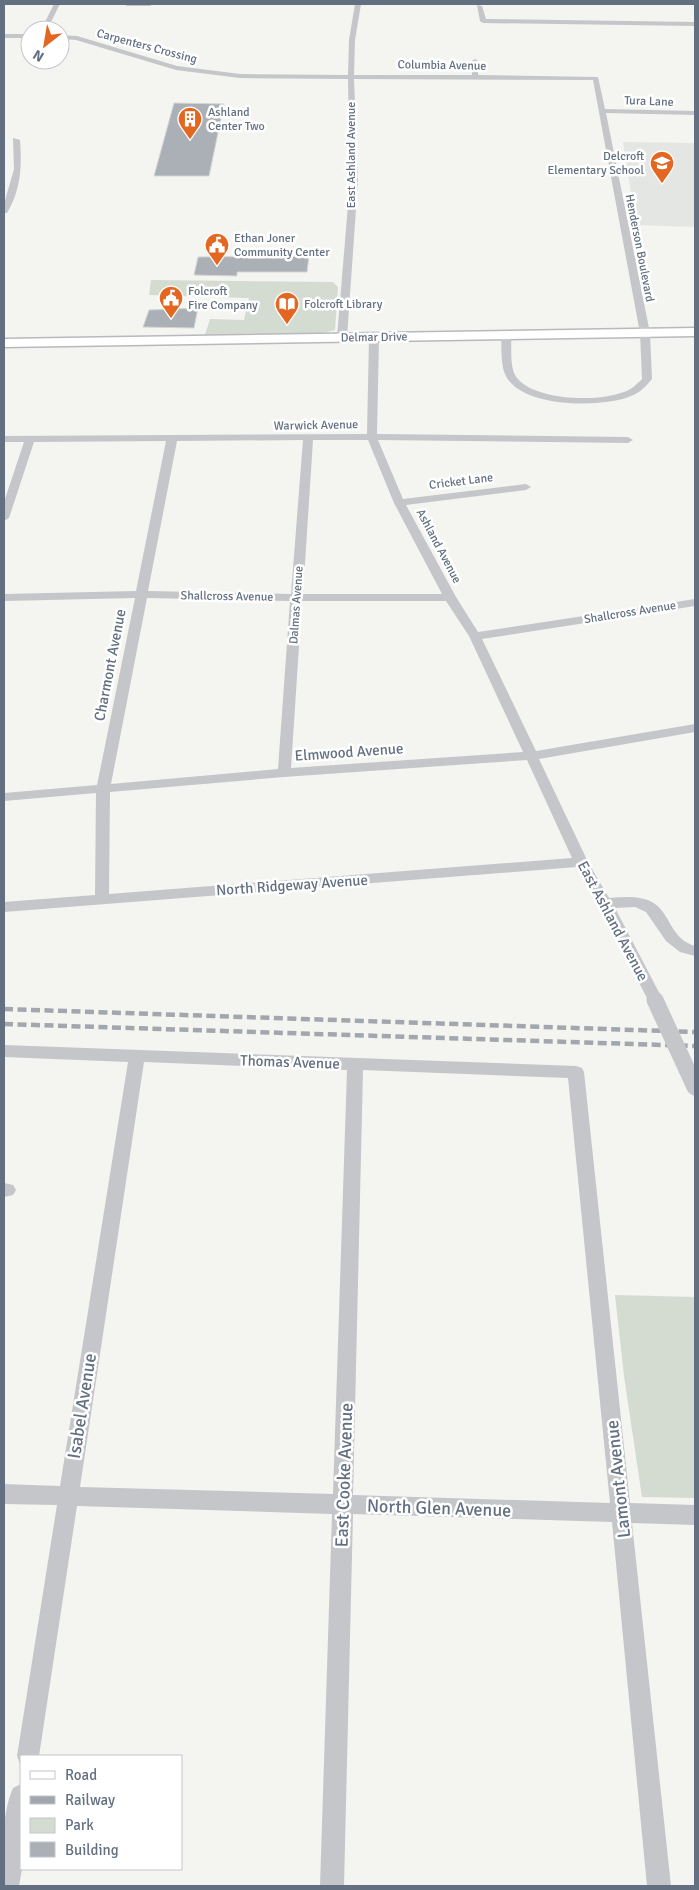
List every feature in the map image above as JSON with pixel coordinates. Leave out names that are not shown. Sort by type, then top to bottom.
[{"type":"street","points":[[49,20],[57,4]]},
{"type":"street","points":[[127,4],[150,4]]},
{"type":"street","name":"East Ashland Avenue","points":[[342,337],[354,181],[351,76],[352,40],[358,4]]},
{"type":"street","points":[[479,6],[483,21],[695,24]]},
{"type":"street","points":[[4,36],[20,36]]},
{"type":"street","name":"Carpenters Crossing","points":[[70,38],[191,71],[240,76],[288,75]]},
{"type":"street","points":[[475,61],[475,77]]},
{"type":"street","name":"Columbia Avenue","points":[[288,75],[452,80],[475,77],[596,78]]},
{"type":"street","name":"Henderson Boulevard","points":[[506,336],[510,377],[521,387],[555,399],[605,400],[626,395],[638,389],[647,379],[644,333],[596,78]]},
{"type":"street","name":"Tura Lane","points":[[602,111],[695,113]]},
{"type":"street","points":[[4,211],[8,204],[18,169],[16,140]]},
{"type":"street","name":"Delmar Drive","points":[[4,343],[695,332]]},
{"type":"street","name":"Ashland Avenue","points":[[374,337],[372,437],[400,503],[450,597],[475,636],[531,756]]},
{"type":"street","name":"Delmar Drive","points":[[4,338],[52,341]]},
{"type":"street","name":"Dalmas Avenue","points":[[284,773],[308,437]]},
{"type":"street","name":"Warwick Avenue","points":[[4,439],[372,437],[628,440]]},
{"type":"street","points":[[4,518],[30,438]]},
{"type":"street","name":"Charmont Avenue","points":[[102,899],[103,790],[140,594],[172,439]]},
{"type":"street","name":"Cricket Lane","points":[[400,503],[526,487]]},
{"type":"street","name":"Shallcross Avenue","points":[[4,597],[140,594],[296,598],[450,597]]},
{"type":"street","name":"Shallcross Avenue","points":[[475,636],[695,602]]},
{"type":"street","name":"Elmwood Avenue","points":[[4,797],[284,773],[531,756],[695,728]]},
{"type":"street","name":"East Ashland Avenue","points":[[531,756],[581,862],[605,903],[655,1000],[695,1087]]},
{"type":"street","name":"North Ridgeway Avenue","points":[[4,907],[581,862]]},
{"type":"street","points":[[605,903],[636,902],[651,908],[671,937],[685,948],[695,952]]},
{"type":"street","name":"Thomas Avenue","points":[[4,1051],[576,1072]]},
{"type":"street","name":"Isabel Avenue","points":[[28,1755],[137,1056]]},
{"type":"street","name":"East Cooke Avenue","points":[[332,1886],[356,1064]]},
{"type":"street","name":"Lamont Avenue","points":[[576,1072],[659,1886]]},
{"type":"street","name":"North Glen Avenue","points":[[4,1494],[343,1506],[695,1515]]},
{"type":"street","points":[[7,1886],[20,1802]]},
{"type":"shaded area","name":"Delcroft Elementary School","points":[[623,142],[695,143],[695,227],[636,225]]},
{"type":"green space","points":[[151,280],[333,282],[338,287],[335,330],[323,333],[205,335],[210,319],[244,320],[249,298],[149,295]]},
{"type":"green space","points":[[615,1295],[695,1297],[695,1498],[642,1497],[624,1376]]},
{"type":"building","name":"Ashland Center Two","points":[[174,103],[224,104],[209,176],[154,176]]},
{"type":"building","points":[[309,256],[307,272],[237,272],[237,276],[194,275],[198,257]]},
{"type":"building","name":"Folcroft Fire Company","points":[[198,308],[194,328],[143,327],[149,310]]},
{"type":"railway","points":[[4,1009],[695,1032]]},
{"type":"railway","points":[[4,1024],[695,1046]]},
{"type":"place","name":"Ashland Center Two","points":[[190,140]]},
{"type":"place","name":"Delcroft Elementary School","points":[[662,184]]},
{"type":"place","name":"Ethan Joner Community Center","points":[[217,266]]},
{"type":"place","name":"Folcroft Fire Company","points":[[171,319]]},
{"type":"place","name":"Folcroft Library","points":[[287,325]]}]
